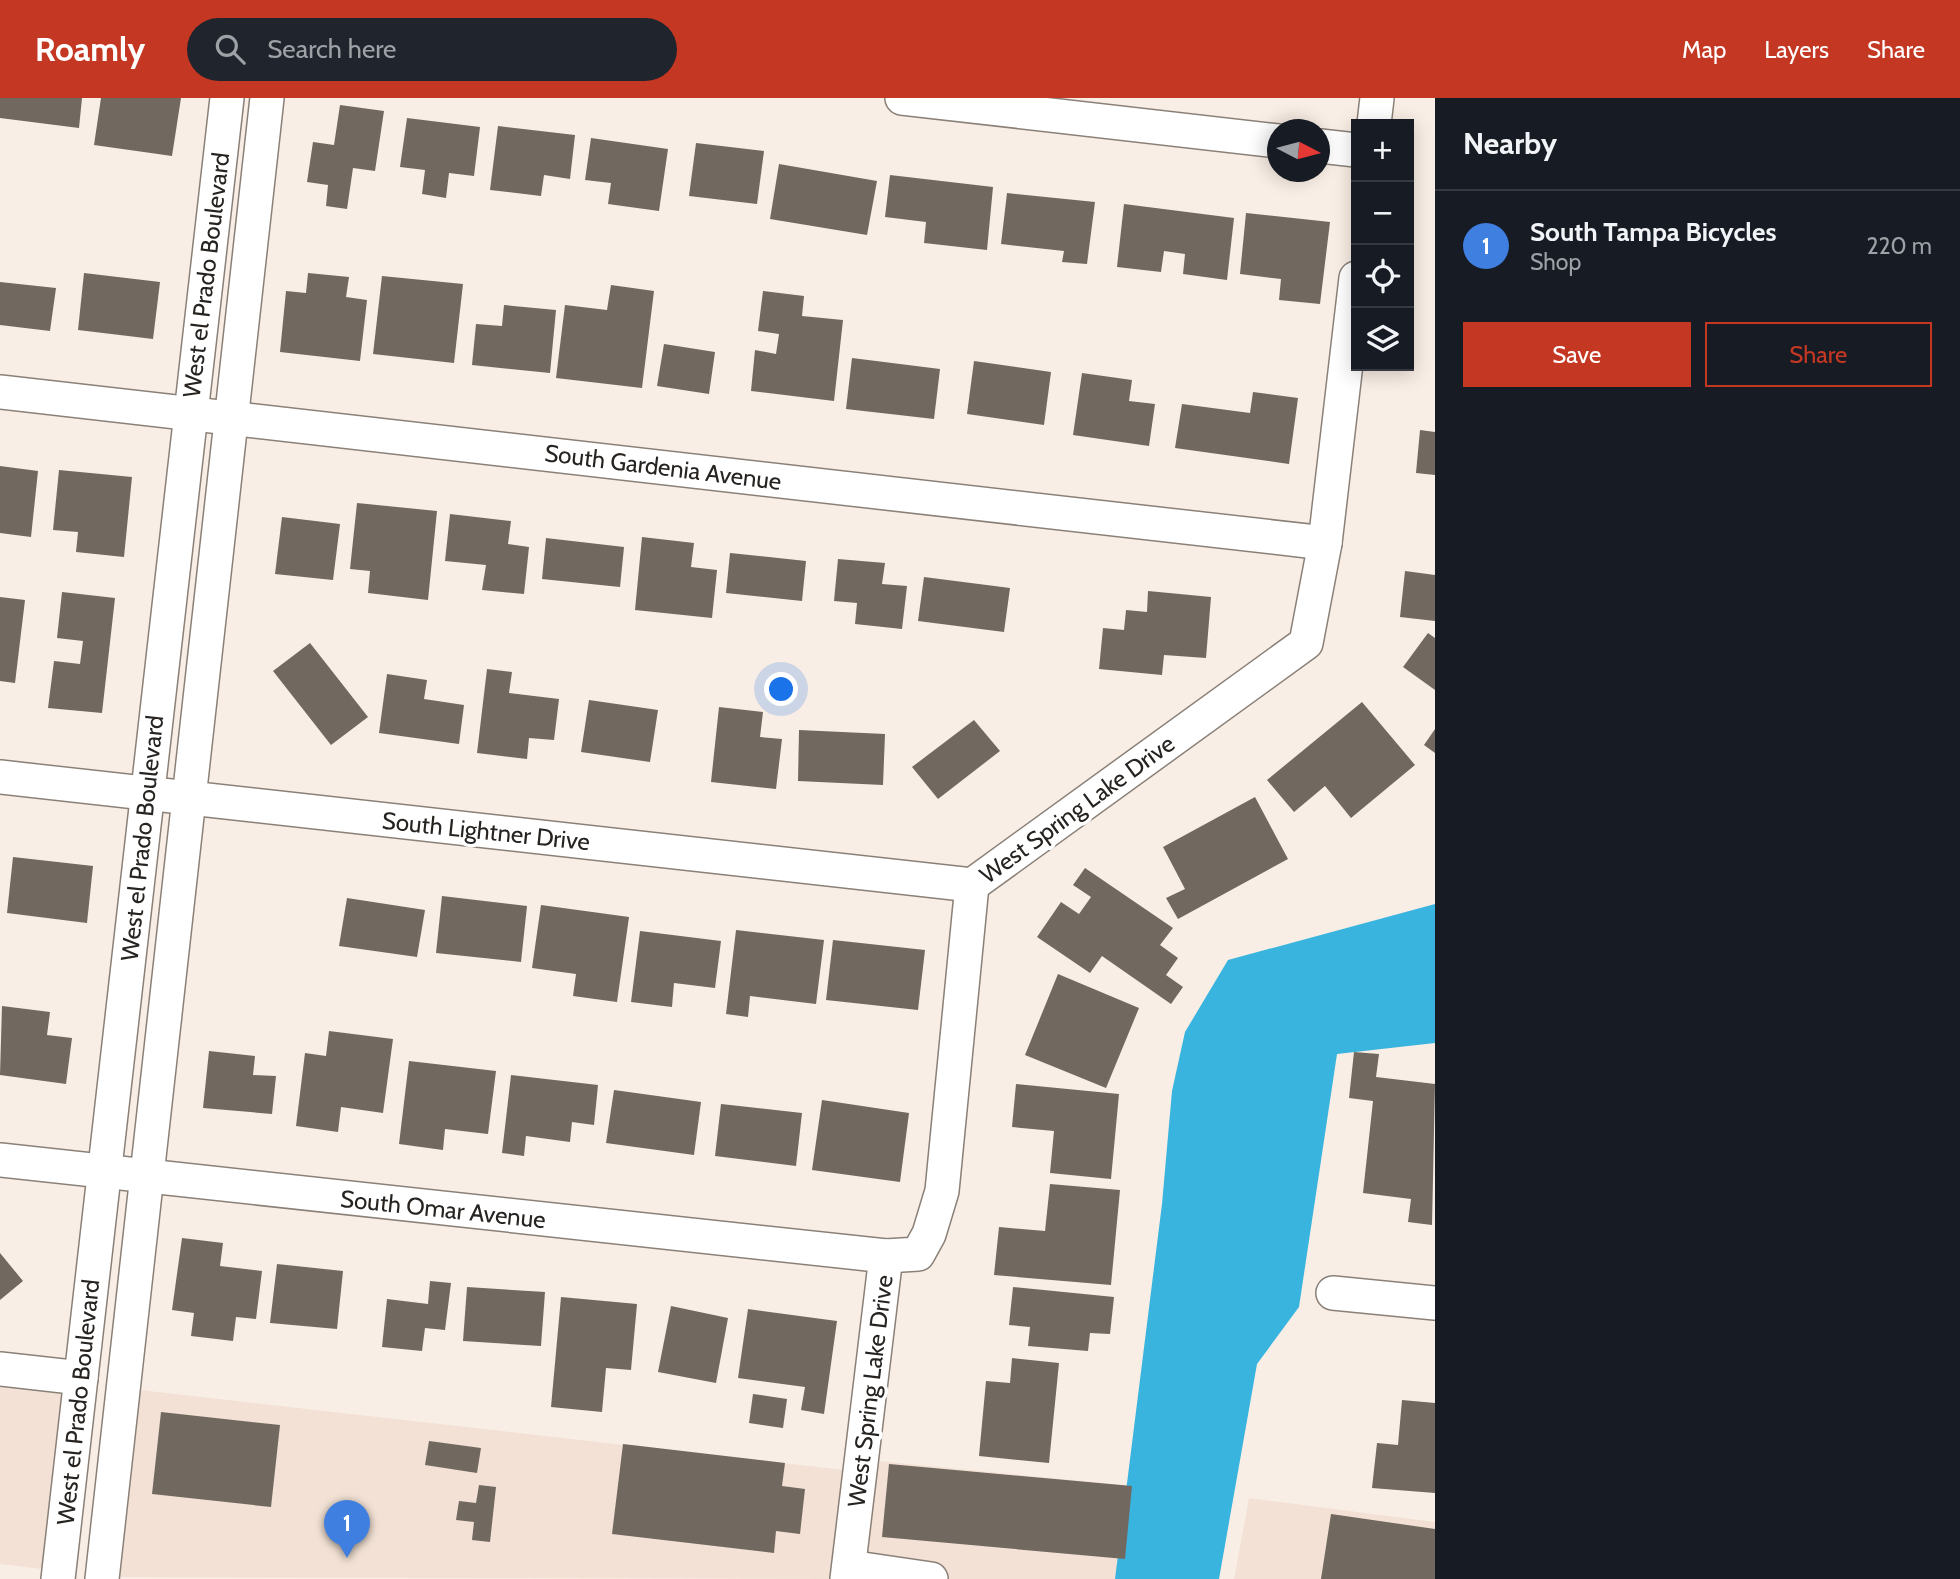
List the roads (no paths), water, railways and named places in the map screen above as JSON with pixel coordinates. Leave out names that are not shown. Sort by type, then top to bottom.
[{"type":"street","name":"West el Prado Boulevard","points":[[58,1579],[227,98]]},
{"type":"street","name":"West el Prado Boulevard","points":[[102,1579],[267,98]]},
{"type":"street","points":[[902,98],[1267,140]]},
{"type":"street","points":[[1375,119],[1377,98]]},
{"type":"street","points":[[1330,147],[1351,149]]},
{"type":"street","name":"West Spring Lake Drive","points":[[848,1573],[886,1256],[918,1254],[929,1234],[942,1191],[972,885],[1306,643],[1325,543],[1352,308]]},
{"type":"street","name":"South Gardenia Avenue","points":[[0,392],[1325,543]]},
{"type":"street","name":"South Lightner Drive","points":[[0,776],[972,885]]},
{"type":"street","name":"South Omar Avenue","points":[[0,1160],[886,1256]]},
{"type":"street","points":[[1333,1293],[1435,1303]]},
{"type":"street","points":[[0,1369],[81,1378]]},
{"type":"street","points":[[848,1573],[932,1579]]},
{"type":"water","points":[[1435,904],[1435,1043],[1337,1054],[1299,1307],[1257,1364],[1219,1579],[1115,1579],[1162,1204],[1172,1091],[1185,1032],[1228,960]]},
{"type":"place","name":"South Tampa Bicycles","points":[[347,1558]]}]
